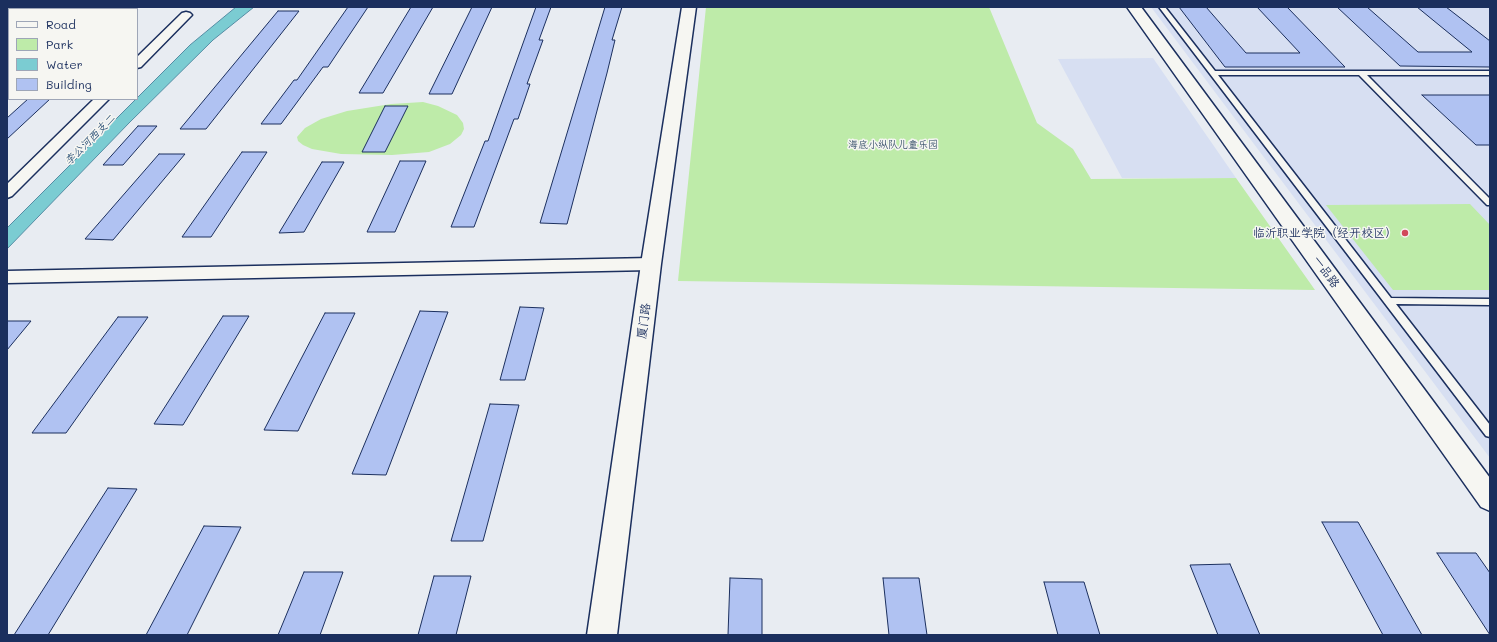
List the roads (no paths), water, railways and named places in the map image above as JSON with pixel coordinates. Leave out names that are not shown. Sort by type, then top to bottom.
[{"type":"street","name":"厦门路","points":[[602,635],[651,264],[689,7]]},
{"type":"street","name":"一品路","points":[[1134,7],[1490,499]]},
{"type":"street","points":[[138,63],[186,15]]},
{"type":"street","points":[[7,193],[101,100]]},
{"type":"street","points":[[7,277],[651,264]]},
{"type":"lane","points":[[1162,7],[1490,433]]},
{"type":"lane","points":[[1213,73],[1490,73]]},
{"type":"lane","points":[[1361,73],[1490,203]]},
{"type":"lane","points":[[1388,301],[1490,302]]},
{"type":"water","points":[[236,7],[254,7],[213,40],[129,123],[7,249],[7,228],[135,100],[138,100],[138,97],[190,45]]},
{"type":"place","name":"临沂职业学院（经开校区）","points":[[1405,233]]},
{"type":"water label","name":"李公河西支二","points":[[90,140]]},
{"type":"park label","name":"海底小纵队儿童乐园","points":[[893,145]]}]
